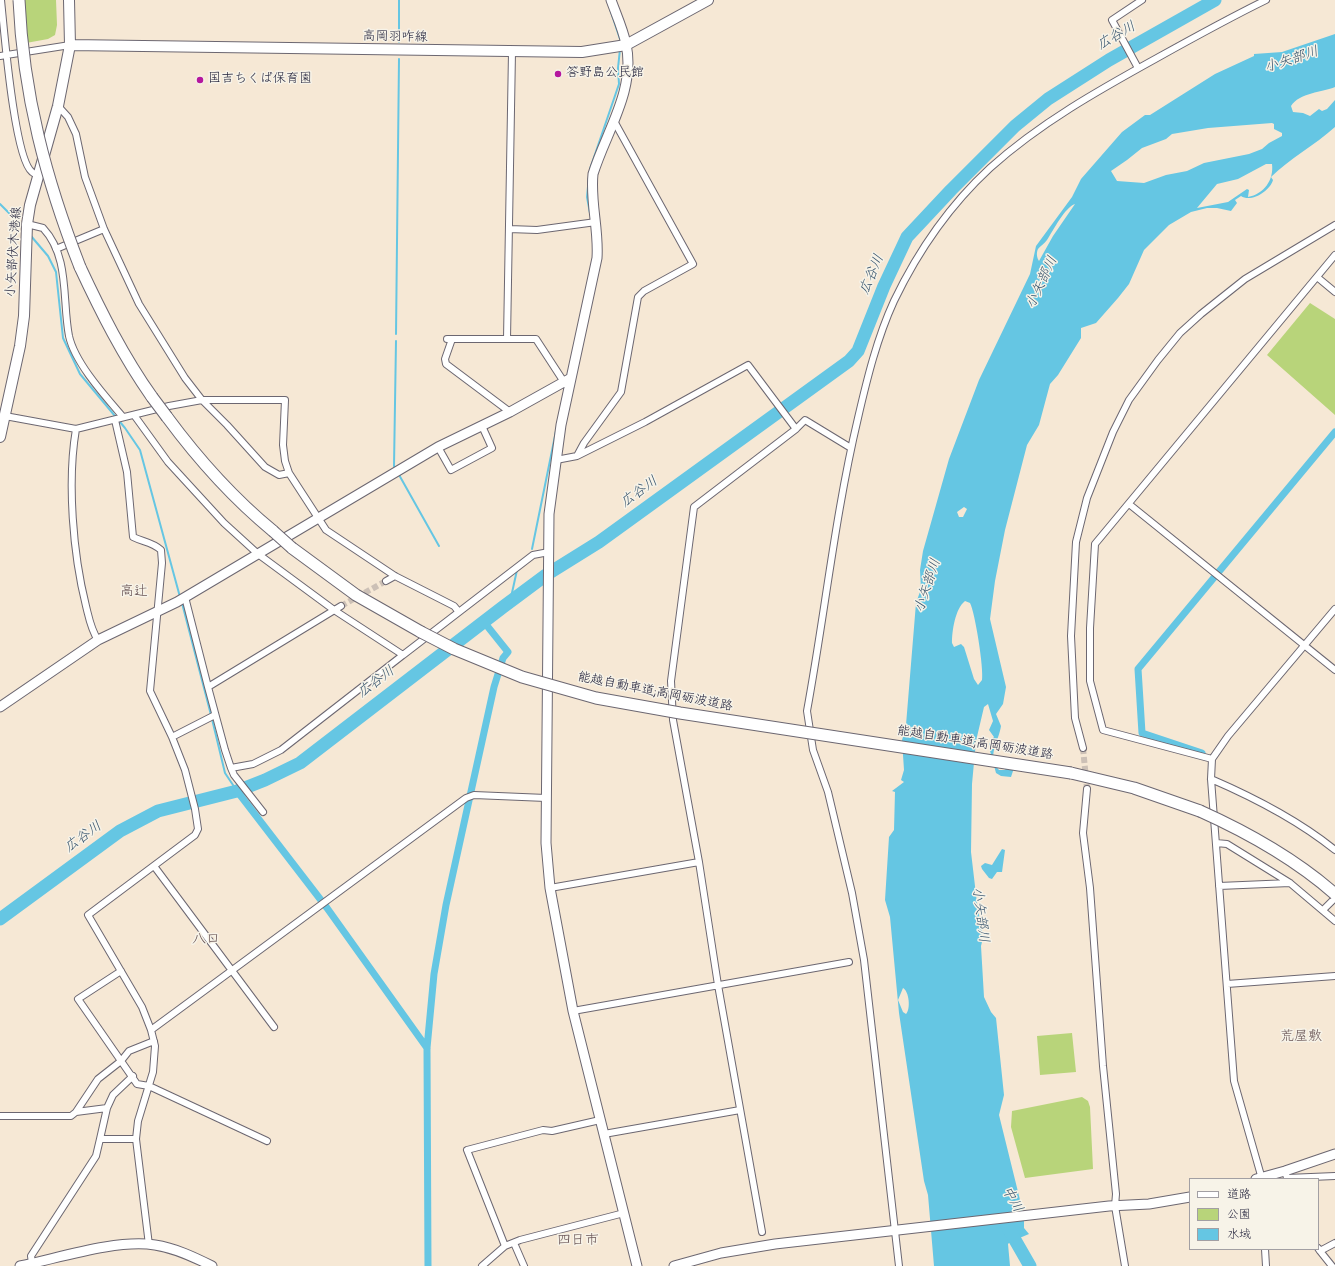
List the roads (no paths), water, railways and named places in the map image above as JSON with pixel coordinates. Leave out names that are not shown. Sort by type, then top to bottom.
[{"type":"highway","name":"能越自動車道;高岡砺波道路","points":[[19,0],[24,59],[39,144],[50,185],[80,267],[118,343],[167,418],[210,470],[272,531],[292,548],[356,595],[421,632],[467,655],[515,674],[596,698],[680,714],[1071,773],[1134,788],[1200,811],[1233,825],[1285,855],[1335,894]]},
{"type":"main road","name":"小矢部伏木港線","points":[[0,437],[20,346],[24,316],[27,225],[38,175],[58,106],[70,45],[69,0]]},
{"type":"main road","name":"高岡羽咋線","points":[[70,45],[582,52],[626,45],[708,0]]},
{"type":"street","points":[[1,0],[3,55],[23,150],[32,172],[38,175]]},
{"type":"street","points":[[611,0],[626,45],[628,70],[625,90],[593,174],[592,222],[598,239],[597,258],[568,380],[549,514],[546,843],[550,888],[573,1011],[637,1266]]},
{"type":"street","points":[[1138,68],[1112,20],[1142,0]]},
{"type":"street","points":[[898,1266],[896,1230],[884,1152],[864,960],[852,893],[828,792],[813,750],[807,711],[851,448],[870,366],[893,303],[912,266],[931,236],[956,204],[989,169],[1022,141],[1058,115],[1138,68],[1266,0]]},
{"type":"street","points":[[3,55],[70,45]]},
{"type":"street","points":[[507,339],[512,52]]},
{"type":"street","points":[[58,106],[68,117],[76,134],[85,177],[104,229],[139,304],[185,378],[202,400],[265,467],[280,475],[289,473]]},
{"type":"street","points":[[577,456],[584,443],[621,392],[638,298],[644,290],[693,264],[614,121]]},
{"type":"street","points":[[509,229],[537,230],[592,222]]},
{"type":"street","points":[[27,225],[43,228],[56,249],[64,277],[70,337],[82,364],[119,418],[127,472],[133,537],[140,541],[153,543],[161,550],[162,563],[150,691],[172,737],[185,770],[195,809],[198,829],[195,835],[88,915],[138,1001],[152,1030],[156,1058],[138,1121],[136,1139],[149,1244]]},
{"type":"street","points":[[1083,748],[1075,718],[1071,636],[1076,542],[1087,498],[1112,432],[1129,400],[1180,333],[1244,279],[1335,226]]},
{"type":"street","points":[[56,249],[104,229]]},
{"type":"street","points":[[1212,759],[1104,730],[1090,681],[1090,628],[1095,544],[1335,255]]},
{"type":"street","points":[[1316,277],[1335,292]]},
{"type":"street","points":[[510,412],[446,364],[445,359],[450,339],[536,339],[568,380]]},
{"type":"street","points":[[556,460],[577,456],[645,422],[748,365],[796,429]]},
{"type":"street","points":[[0,707],[98,640],[122,627],[157,613],[181,600],[318,517],[438,447],[510,412],[568,380]]},
{"type":"street","points":[[5,416],[76,429],[202,400],[284,400],[283,445],[285,461],[289,473],[326,530],[395,576],[454,606],[459,612]]},
{"type":"street","points":[[134,415],[168,462],[224,523],[258,554],[334,610],[402,655]]},
{"type":"street","points":[[762,1232],[718,985],[699,862],[673,720],[670,681],[694,507],[796,429],[805,420],[851,448]]},
{"type":"street","points":[[438,447],[452,470],[492,448],[482,426]]},
{"type":"street","points":[[76,429],[72,480],[78,574],[93,632],[98,640]]},
{"type":"street","points":[[1129,504],[1335,670]]},
{"type":"street","points":[[232,768],[253,764],[281,750],[533,555],[549,556]]},
{"type":"street","points":[[386,581],[395,576]]},
{"type":"street","points":[[181,600],[232,768],[240,784],[263,812]]},
{"type":"street","points":[[208,687],[341,606]]},
{"type":"street","points":[[1335,609],[1228,736],[1212,759],[1216,843],[1234,1081],[1260,1178],[1287,1176],[1335,1176]]},
{"type":"street","points":[[172,737],[215,715]]},
{"type":"street","points":[[1212,779],[1266,804],[1312,831],[1335,850]]},
{"type":"street","points":[[1087,789],[1083,833],[1094,936],[1102,1066],[1116,1194],[1112,1206],[1125,1266]]},
{"type":"street","points":[[152,1030],[466,798],[474,795],[546,798]]},
{"type":"street","points":[[1216,843],[1227,844],[1290,883],[1335,921]]},
{"type":"street","points":[[550,888],[699,862]]},
{"type":"street","points":[[154,866],[274,1027]]},
{"type":"street","points":[[1220,886],[1290,883]]},
{"type":"street","points":[[1323,910],[1335,898]]},
{"type":"street","points":[[573,1011],[849,962]]},
{"type":"street","points":[[121,971],[78,999],[133,1076],[137,1084],[149,1086],[268,1141]]},
{"type":"street","points":[[1227,984],[1335,976]]},
{"type":"street","points":[[0,1116],[71,1116],[76,1112],[98,1079],[121,1061],[129,1051],[154,1041]]},
{"type":"street","points":[[32,1263],[31,1256],[96,1156],[107,1108],[113,1095],[133,1076]]},
{"type":"street","points":[[76,1112],[107,1108]]},
{"type":"street","points":[[604,1134],[740,1110]]},
{"type":"street","points":[[505,1246],[466,1150],[543,1130],[552,1131],[600,1120]]},
{"type":"street","points":[[100,1139],[136,1139]]},
{"type":"street","points":[[1287,1176],[1335,1154]]},
{"type":"street","points":[[674,1266],[721,1252],[775,1244],[1112,1206],[1149,1204],[1189,1197]]},
{"type":"street","points":[[482,1266],[505,1246],[624,1213]]},
{"type":"street","points":[[514,1243],[524,1266]]},
{"type":"street","points":[[1332,1266],[1319,1250],[1335,1243]]},
{"type":"street","points":[[20,1266],[114,1246],[149,1244],[185,1253],[212,1266]]},
{"type":"street","points":[[1265,1250],[1266,1266]]},
{"type":"water","name":"小矢部川","points":[[1335,34],[1335,87],[1300,98],[1291,106],[1293,112],[1303,113],[1310,116],[1319,109],[1322,111],[1327,109],[1335,100],[1335,127],[1278,170],[1271,177],[1273,180],[1271,184],[1260,195],[1250,198],[1241,196],[1235,200],[1237,203],[1231,211],[1217,208],[1207,208],[1191,212],[1169,225],[1144,250],[1129,284],[1118,298],[1096,323],[1081,328],[1081,338],[1058,375],[1050,384],[1039,425],[1027,445],[1005,530],[995,581],[990,619],[1006,687],[1003,704],[996,714],[1001,726],[993,754],[995,765],[999,770],[1004,770],[1015,765],[1011,777],[1001,776],[996,773],[989,747],[989,744],[994,737],[989,730],[993,721],[988,704],[984,707],[976,741],[972,784],[971,852],[983,938],[981,946],[984,997],[991,1012],[996,1018],[1004,1095],[999,1115],[1022,1208],[1024,1228],[1029,1234],[1008,1244],[1010,1266],[934,1266],[928,1195],[924,1181],[899,1013],[890,917],[885,900],[889,837],[894,830],[895,792],[892,791],[904,782],[901,780],[904,770],[902,740],[903,737],[905,737],[916,603],[921,589],[920,570],[923,551],[949,459],[979,380],[1030,274],[1036,246],[1072,197],[1081,179],[1122,132],[1145,115],[1150,115],[1215,74],[1254,56],[1254,54],[1282,52]],"holes":[[[1272,123],[1274,124],[1274,129],[1282,133],[1282,136],[1269,143],[1262,149],[1249,154],[1204,163],[1187,171],[1166,175],[1144,183],[1117,181],[1111,171],[1142,148],[1166,139],[1172,134],[1208,128]],[[1266,164],[1272,164],[1270,181],[1259,193],[1248,197],[1249,190],[1247,189],[1228,202],[1197,208],[1217,184],[1238,179]],[[1075,204],[1053,236],[1039,261],[1037,255],[1038,249],[1047,240],[1067,210]],[[964,507],[967,509],[963,517],[959,517],[957,512]],[[965,601],[970,603],[972,608],[977,628],[982,665],[982,680],[978,685],[974,679],[964,647],[961,644],[954,647],[952,643],[953,627],[959,609]],[[903,988],[907,993],[909,1004],[908,1012],[906,1014],[903,1012],[898,1000]]]},
{"type":"water","points":[[1002,849],[1005,850],[1002,872],[997,872],[992,879],[989,878],[981,866],[985,863],[992,865]]},
{"type":"waterway","points":[[399,0],[399,42]]},
{"type":"waterway","name":"広谷川","points":[[0,919],[120,831],[158,811],[237,791],[265,780],[300,763],[546,575],[599,542],[849,361],[858,351],[884,286],[907,237],[951,190],[1015,126],[1048,99],[1109,60],[1215,0]]},
{"type":"waterway","points":[[610,9],[621,42]]},
{"type":"waterway","points":[[590,169],[619,84],[618,68],[620,49]]},
{"type":"waterway","points":[[396,334],[399,59]]},
{"type":"waterway","points":[[589,176],[587,197],[590,213]]},
{"type":"waterway","points":[[0,204],[24,228]]},
{"type":"waterway","points":[[31,236],[48,256],[56,272],[63,338],[80,374],[125,428],[140,450],[180,597]]},
{"type":"waterway","points":[[396,341],[394,466],[396,470]]},
{"type":"waterway","points":[[532,549],[556,431]]},
{"type":"waterway","points":[[1202,753],[1142,733],[1138,669],[1335,432]]},
{"type":"waterway","points":[[398,473],[439,546]]},
{"type":"waterway","points":[[510,602],[517,570]]},
{"type":"waterway","points":[[182,603],[211,715]]},
{"type":"waterway","points":[[428,1266],[427,1048],[434,974],[446,905],[494,687],[503,658],[508,652],[484,622]]},
{"type":"waterway","points":[[212,719],[225,773],[237,791]]},
{"type":"waterway","points":[[237,791],[327,908],[427,1048]]},
{"type":"waterway","name":"中川","points":[[1007,1226],[1030,1266]]},
{"type":"tunnel","points":[[341,606],[386,581]]},
{"type":"tunnel","points":[[1083,748],[1087,789]]},
{"type":"place","name":"答野島公民館","points":[[558,74]]},
{"type":"place","name":"国吉ちくば保育園","points":[[200,80]]},
{"type":"district","name":"高辻","points":[[134,593]]},
{"type":"district","name":"八口","points":[[206,941]]},
{"type":"district","name":"荒屋敷","points":[[1301,1038]]},
{"type":"district","name":"四日市","points":[[578,1242]]}]
